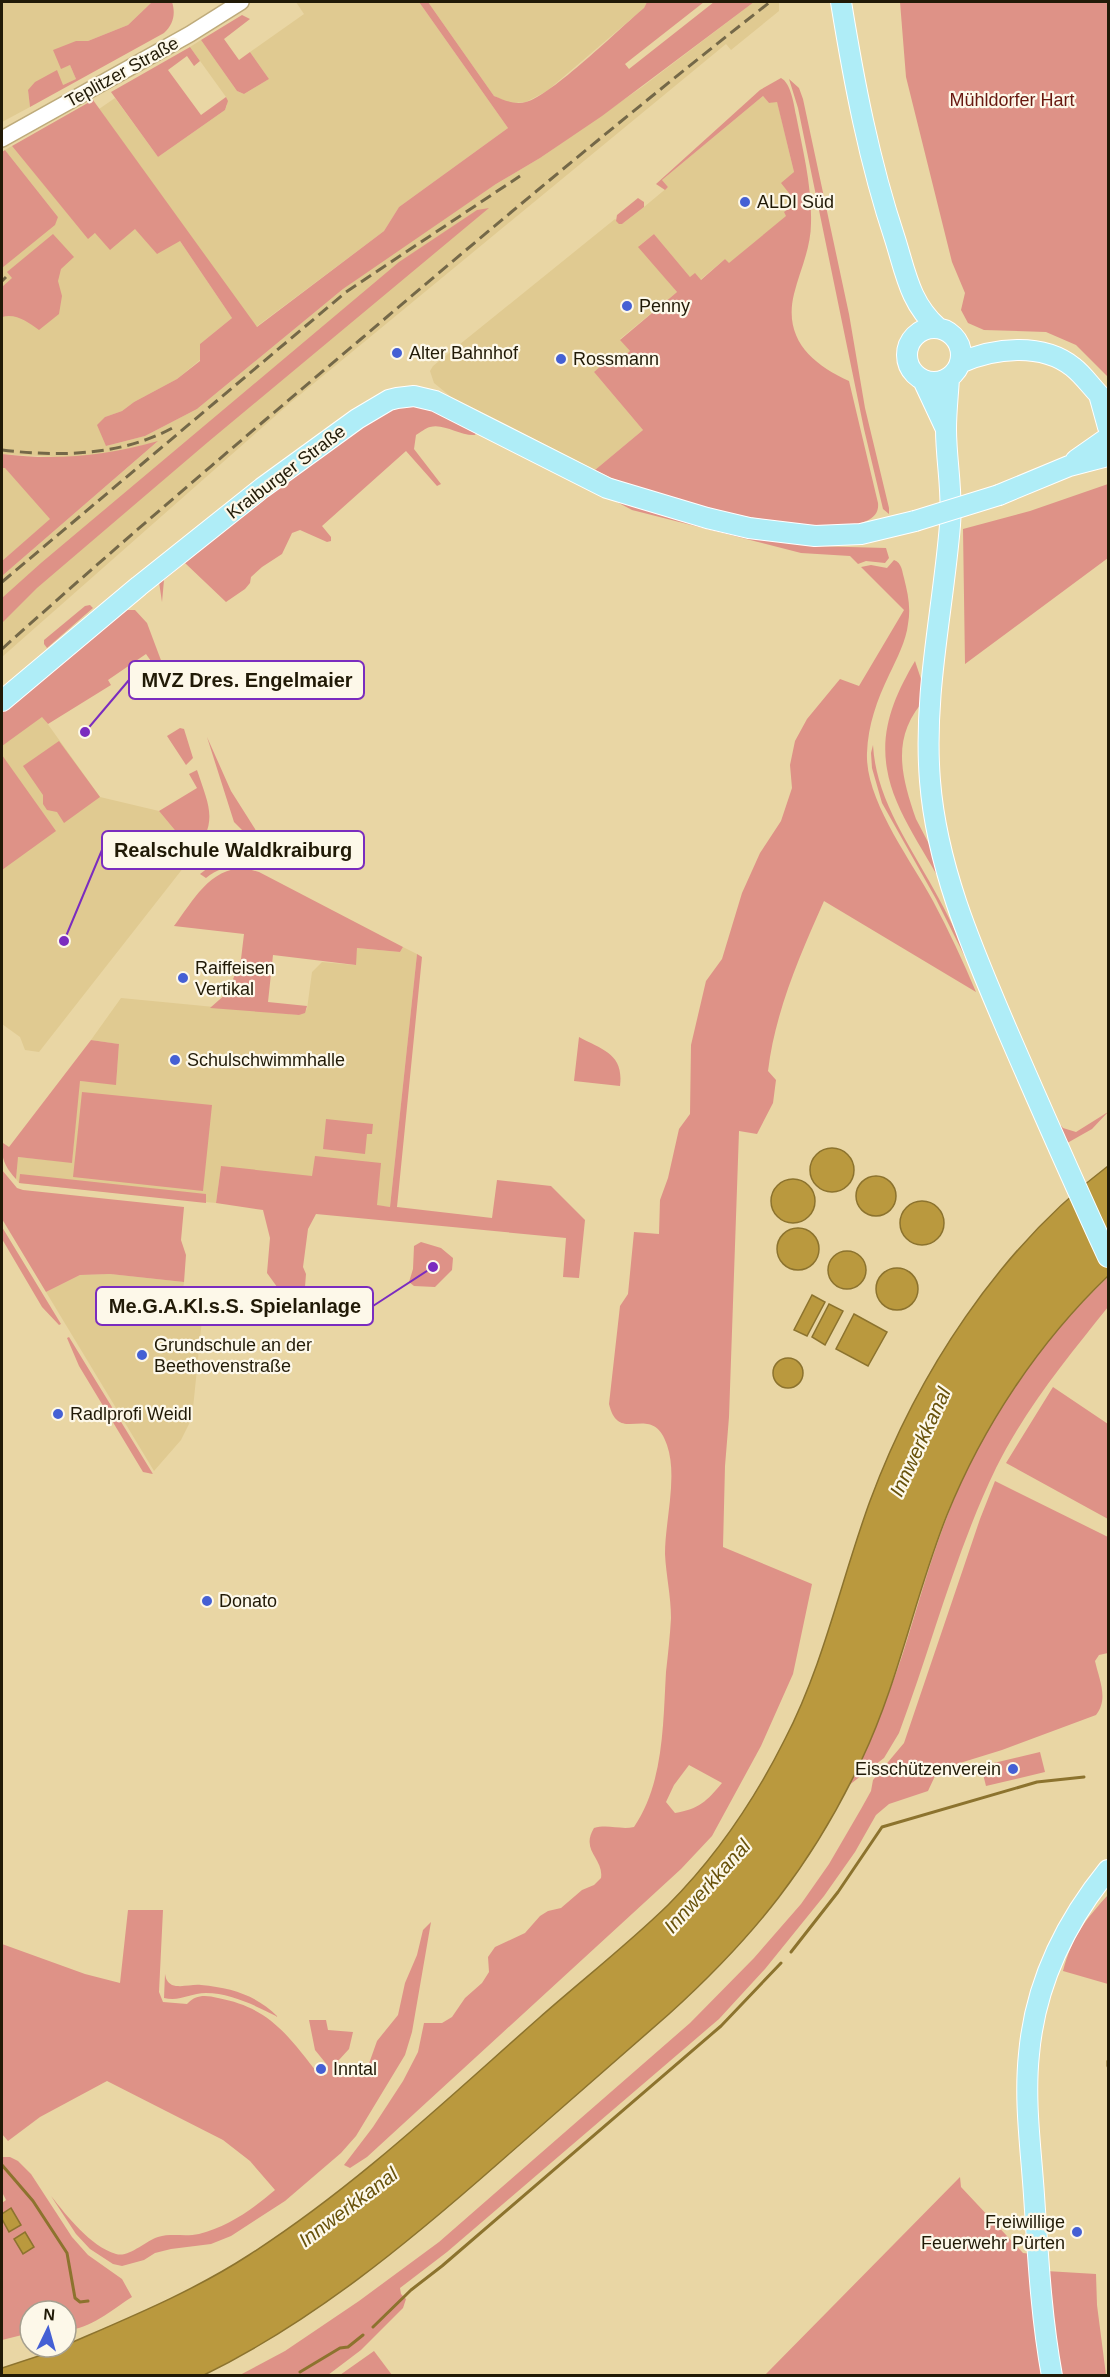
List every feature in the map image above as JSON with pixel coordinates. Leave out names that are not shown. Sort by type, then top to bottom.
[{"type":"main road","points":[[841,2],[857,97],[870,156],[913,296],[914,336]]},
{"type":"main road","points":[[913,296],[924,315],[947,333],[961,350],[960,363]]},
{"type":"main road","points":[[997,351],[947,333],[925,329],[914,336],[907,347],[907,360],[912,372],[923,380],[936,382],[948,378],[960,363],[977,355],[997,351],[1038,351],[1059,358],[1081,375],[1105,400],[1108,439]]},
{"type":"main road","points":[[948,378],[946,430],[950,472],[950,522],[928,716],[930,782],[935,817],[945,868],[966,932],[1065,1164],[1108,1257]]},
{"type":"main road","points":[[923,380],[946,430]]},
{"type":"main road","name":"Kraiburger Straße","points":[[2,701],[139,586],[262,488],[389,400],[414,396],[442,404],[607,488],[706,518],[749,528],[796,534],[843,536],[915,521],[999,495],[1069,466],[1108,439]]},
{"type":"main road","points":[[1052,2376],[1036,2233],[1028,2118],[1029,2054],[1037,2007],[1056,1951],[1081,1907],[1108,1870]]},
{"type":"street","name":"Teplitzer Straße","points":[[2,139],[190,34],[241,2]]},
{"type":"shaded area","points":[[2,2],[152,2],[128,25],[88,41],[76,41],[61,68],[70,65],[76,79],[63,85],[28,90],[30,107],[2,122]]},
{"type":"shaded area","points":[[296,2],[419,2],[508,128],[399,207],[384,231],[256,327],[99,109],[115,98],[158,157],[225,110],[227,105],[226,97],[190,47],[201,40],[237,91],[244,94],[269,79],[250,52],[304,14]]},
{"type":"shaded area","points":[[428,2],[647,2],[644,8],[547,91],[526,102],[510,103],[494,96]]},
{"type":"shaded area","points":[[754,2],[779,2],[779,11],[731,50],[726,44],[290,403],[2,657],[2,576],[157,442],[107,454],[77,458],[2,454],[2,268],[58,217],[5,150],[12,146],[88,238],[95,233],[135,228],[180,241],[232,318],[200,344],[200,360],[177,379],[122,411],[105,417],[106,446],[145,436],[197,409],[343,289],[393,253],[496,184],[540,158],[642,87]]},
{"type":"shaded area","points":[[763,96],[769,103],[777,101],[794,172],[796,202],[787,216],[729,264],[725,259],[700,280],[690,277],[654,234],[639,246],[677,292],[620,339],[630,351],[617,362],[613,357],[594,372],[643,430],[595,470],[450,396],[434,383],[430,371],[433,366],[615,219],[622,224],[644,207],[668,187],[662,180]]},
{"type":"shaded area","points":[[5,467],[51,519],[2,561],[2,468]]},
{"type":"shaded area","points":[[37,709],[100,797],[159,811],[193,852],[189,856],[191,858],[39,1052],[25,1050],[20,1037],[2,1024],[2,734]]},
{"type":"shaded area","points":[[403,947],[417,954],[390,1207],[311,1199],[221,1166],[216,1203],[19,1183],[16,1179],[17,1157],[72,1162],[79,1081],[116,1084],[119,1044],[91,1040],[121,998],[299,1015],[307,1009],[312,972],[322,962],[355,965],[357,948],[400,952]]},
{"type":"shaded area","name":"Grundschule an der Beethovenstraße","points":[[110,1274],[184,1282],[182,1297],[204,1300],[192,1418],[181,1440],[154,1471],[46,1292],[80,1275]]},
{"type":"green space","points":[[152,2],[172,2],[173,19],[164,33],[30,107],[28,90],[35,82],[57,70],[63,85],[76,79],[70,65],[61,69],[53,50],[76,41],[88,41],[128,25]]},
{"type":"green space","points":[[419,2],[428,2],[494,96],[517,103],[526,102],[552,88],[644,8],[647,2],[704,2],[625,64],[629,69],[714,2],[754,2],[602,116],[540,158],[496,184],[343,289],[197,409],[145,436],[106,446],[97,425],[105,417],[122,411],[177,379],[200,361],[200,344],[232,318],[180,241],[157,254],[135,229],[110,250],[95,233],[88,239],[12,146],[93,100],[257,327],[384,231],[399,207],[508,128]]},
{"type":"green space","name":"Mühldorfer Hart","points":[[900,2],[1108,2],[1108,377],[1076,345],[1046,332],[984,330],[968,323],[961,310],[965,293],[952,262],[906,77]]},
{"type":"green space","points":[[242,15],[250,19],[224,39],[239,60],[250,52],[269,79],[244,94],[237,91],[201,40]]},
{"type":"green space","points":[[190,47],[200,61],[194,66],[187,56],[168,70],[201,115],[226,97],[228,101],[225,110],[158,157],[111,92]]},
{"type":"green space","points":[[781,78],[790,89],[793,100],[811,209],[811,232],[794,294],[793,324],[797,337],[812,358],[823,367],[849,381],[878,503],[872,518],[851,525],[820,526],[783,522],[709,509],[646,491],[595,470],[643,430],[594,372],[612,356],[617,362],[630,351],[620,340],[677,292],[638,247],[654,234],[690,277],[695,273],[701,280],[725,259],[729,263],[786,216],[784,212],[796,202],[781,183],[794,172],[777,102],[769,103],[763,96],[662,180],[668,187],[665,190],[656,184],[760,90]]},
{"type":"green space","points":[[789,79],[799,88],[803,99],[849,314],[865,408],[889,514],[883,509],[864,429],[798,108]]},
{"type":"green space","points":[[5,150],[58,217],[55,225],[2,268],[2,152]]},
{"type":"green space","points":[[638,198],[644,202],[644,207],[619,224],[616,221],[617,215]]},
{"type":"green space","points":[[489,208],[208,442],[37,588],[2,623],[2,598],[41,563],[399,262],[477,210]]},
{"type":"green space","points":[[53,234],[74,257],[61,269],[58,281],[62,296],[59,314],[39,330],[17,317],[2,317],[2,287],[12,278],[7,272]]},
{"type":"green space","points":[[410,405],[425,406],[478,429],[475,435],[469,435],[435,426],[426,428],[416,435],[414,449],[441,484],[437,486],[406,451],[322,526],[331,537],[331,541],[327,542],[300,530],[292,533],[282,554],[262,567],[251,577],[245,589],[226,602],[185,563],[164,580],[162,602],[159,582],[165,572],[352,432],[391,409]]},
{"type":"green space","points":[[158,441],[2,576],[2,561],[50,519],[5,468],[2,468],[2,454],[42,457],[80,456]]},
{"type":"green space","points":[[1108,484],[1108,558],[965,664],[963,529],[1030,511]]},
{"type":"green space","points":[[585,485],[779,542],[813,546],[886,548],[889,558],[885,563],[866,561],[858,564],[850,556],[801,553],[632,510]]},
{"type":"green space","points":[[894,560],[899,563],[908,595],[909,618],[903,643],[871,723],[867,753],[868,771],[881,810],[939,912],[976,992],[824,901],[798,963],[776,1027],[768,1071],[776,1080],[773,1103],[757,1134],[739,1131],[723,1547],[812,1584],[793,1674],[761,1746],[712,1836],[681,1869],[367,2157],[350,2168],[344,2165],[373,2127],[403,2081],[418,2052],[424,2023],[442,2023],[452,2017],[465,1998],[482,1983],[489,1972],[488,1957],[495,1947],[525,1933],[540,1916],[548,1911],[561,1908],[601,1878],[601,1871],[590,1843],[590,1836],[594,1828],[634,1827],[651,1791],[660,1752],[671,1618],[665,1554],[671,1485],[670,1457],[661,1432],[645,1424],[620,1422],[614,1416],[609,1404],[620,1306],[628,1294],[634,1232],[659,1234],[660,1200],[668,1178],[679,1129],[690,1114],[691,1045],[706,981],[722,959],[742,893],[760,853],[781,821],[792,788],[790,765],[795,741],[807,719],[840,679],[859,686],[904,610],[861,567],[871,565],[887,568]],"holes":[[[689,1765],[722,1783],[707,1799],[690,1809],[675,1813],[666,1802],[674,1785]]]},
{"type":"green space","points":[[90,605],[93,608],[47,648],[44,640],[85,606]]},
{"type":"green space","points":[[125,610],[135,610],[147,623],[168,679],[161,683],[157,677],[160,674],[146,654],[108,680],[111,685],[48,724],[42,717],[2,746],[2,709]]},
{"type":"green space","points":[[915,661],[927,697],[908,726],[903,740],[902,755],[906,786],[916,819],[981,944],[1057,1121],[1063,1128],[1076,1132],[1108,1112],[1092,1129],[1066,1143],[948,896],[904,818],[891,785],[885,754],[888,726],[901,687]]},
{"type":"green space","points":[[180,728],[184,729],[193,758],[186,765],[167,736]]},
{"type":"green space","points":[[207,737],[231,791],[267,848],[252,840],[234,822]]},
{"type":"green space","points":[[59,741],[100,797],[64,823],[57,812],[47,810],[43,804],[43,795],[23,766]]},
{"type":"green space","points":[[873,745],[876,766],[888,805],[949,917],[977,981],[936,899],[882,803],[872,768]]},
{"type":"green space","points":[[2,755],[56,831],[2,870]]},
{"type":"green space","points":[[197,770],[208,805],[209,825],[206,835],[191,858],[189,856],[193,852],[159,811],[197,788],[189,774]]},
{"type":"green space","points":[[234,858],[249,858],[263,863],[260,869],[232,866],[218,870],[206,878],[200,874],[213,864]]},
{"type":"green space","points":[[245,868],[259,872],[403,947],[400,952],[357,948],[356,965],[273,955],[268,1002],[307,1006],[305,1013],[299,1015],[210,1008],[228,992],[241,959],[244,934],[174,926],[195,897],[212,880],[232,869]]},
{"type":"green space","points":[[417,954],[422,957],[397,1207],[492,1218],[497,1180],[551,1186],[585,1220],[579,1278],[563,1277],[566,1238],[316,1214],[308,1229],[303,1267],[306,1274],[305,1287],[298,1292],[280,1291],[267,1273],[270,1238],[263,1210],[216,1203],[221,1166],[312,1176],[315,1156],[381,1163],[377,1205],[390,1207]]},
{"type":"green space","points":[[579,1037],[610,1054],[619,1067],[620,1086],[574,1081]]},
{"type":"green space","points":[[91,1040],[119,1044],[116,1085],[80,1081],[72,1163],[18,1157],[16,1179],[5,1162],[2,1153],[3,1143],[9,1147]]},
{"type":"green space","points":[[82,1092],[212,1105],[203,1191],[73,1177]]},
{"type":"green space","points":[[326,1119],[373,1124],[372,1134],[367,1134],[365,1154],[323,1149]]},
{"type":"green space","points":[[2,1170],[17,1188],[23,1190],[184,1207],[181,1240],[186,1255],[184,1282],[110,1274],[80,1275],[46,1292],[2,1219]]},
{"type":"green space","points":[[20,1174],[206,1194],[206,1203],[19,1183]]},
{"type":"green space","points":[[2,1227],[61,1324],[59,1325],[42,1307],[2,1239]]},
{"type":"green space","points":[[421,1242],[441,1248],[453,1258],[452,1270],[435,1287],[414,1286],[409,1282],[413,1269],[414,1246]]},
{"type":"green space","points":[[1108,1277],[1108,1307],[1063,1364],[1020,1425],[1007,1446],[981,1500],[899,1733],[884,1758],[848,1786],[890,1689],[941,1534],[977,1451],[994,1419],[1035,1358],[1082,1303]]},
{"type":"green space","points":[[69,1337],[153,1474],[143,1472],[79,1366],[67,1338]]},
{"type":"green space","points":[[1053,1387],[1108,1424],[1108,1519],[1006,1463]]},
{"type":"green space","points":[[995,1481],[1108,1537],[1108,1653],[1099,1655],[1095,1661],[1102,1696],[1100,1709],[1096,1715],[1002,1750],[947,1767],[935,1776],[928,1791],[889,1804],[876,1815],[855,1852],[824,1896],[765,1969],[719,2019],[447,2252],[400,2288],[401,2294],[406,2299],[403,2308],[361,2350],[328,2375],[240,2375],[285,2351],[359,2301],[439,2242],[690,2023],[754,1958],[801,1904],[829,1864],[861,1809],[871,1791],[873,1780],[904,1743]]},
{"type":"green space","name":"Eisschützenverein","points":[[1040,1752],[1045,1772],[986,1786],[981,1766]]},
{"type":"green space","points":[[1108,1895],[1108,1984],[1063,1971],[1080,1930]]},
{"type":"green space","points":[[128,1910],[163,1910],[159,1992],[163,2002],[187,2004],[194,1998],[205,1996],[252,2009],[288,2036],[320,2076],[327,2074],[328,2066],[315,2050],[309,2020],[326,2020],[328,2030],[353,2032],[349,2049],[338,2061],[351,2072],[360,2075],[366,2072],[377,2041],[398,2015],[405,1983],[417,1955],[423,1930],[431,1922],[412,2032],[405,2055],[356,2136],[341,2153],[285,2201],[231,2236],[211,2244],[155,2253],[144,2260],[122,2266],[113,2264],[90,2249],[76,2234],[51,2196],[88,2237],[106,2250],[121,2255],[158,2237],[194,2235],[220,2227],[249,2210],[275,2190],[250,2161],[223,2140],[107,2081],[40,2117],[8,2141],[2,2134],[2,1944],[85,1974],[120,1983]]},
{"type":"green space","points":[[165,1974],[172,1985],[212,1986],[243,1994],[261,2003],[278,2017],[225,1995],[200,1993],[175,1999],[164,1998]]},
{"type":"green space","points":[[2,2157],[10,2157],[18,2161],[31,2174],[72,2237],[88,2255],[122,2279],[132,2297],[100,2318],[78,2328],[78,2299],[18,2299],[18,2336],[2,2340],[2,2219],[9,2231],[11,2209],[2,2214],[2,2203],[6,2200],[2,2192]]},
{"type":"green space","points":[[960,2177],[961,2187],[1023,2253],[1032,2254],[1047,2375],[764,2376]]},
{"type":"green space","points":[[1046,2271],[1096,2274],[1097,2305],[1106,2375],[1058,2375]]},
{"type":"green space","points":[[374,2351],[392,2375],[340,2375]]},
{"type":"water","points":[[832,1148],[847,1155],[854,1170],[847,1185],[832,1192],[817,1185],[810,1170],[817,1155]]},
{"type":"water","name":"Innwerkkanal","points":[[1108,1166],[1108,1276],[1036,1357],[978,1449],[947,1515],[925,1576],[897,1669],[862,1759],[843,1797],[802,1866],[779,1897],[728,1956],[669,2014],[431,2221],[359,2279],[283,2331],[243,2355],[202,2376],[2,2376],[2,2368],[29,2359],[78,2359],[78,2340],[182,2293],[249,2255],[288,2229],[363,2172],[434,2112],[637,1934],[686,1887],[718,1847],[761,1784],[799,1710],[821,1652],[870,1501],[889,1454],[937,1361],[997,1275],[1031,1235],[1068,1199]]},
{"type":"water","points":[[876,1176],[890,1182],[896,1196],[890,1210],[876,1216],[862,1210],[856,1196],[862,1182]]},
{"type":"water","points":[[793,1179],[808,1186],[815,1201],[808,1216],[793,1223],[778,1216],[771,1201],[778,1186]]},
{"type":"water","points":[[922,1201],[937,1208],[944,1223],[937,1238],[922,1245],[907,1238],[900,1223],[907,1208]]},
{"type":"water","points":[[798,1228],[806,1229],[813,1234],[818,1241],[818,1257],[813,1264],[806,1269],[798,1270],[790,1269],[783,1264],[778,1257],[777,1249],[778,1241],[783,1234],[790,1229]]},
{"type":"water","points":[[847,1251],[861,1256],[866,1270],[861,1284],[847,1289],[833,1284],[828,1270],[833,1256]]},
{"type":"water","points":[[897,1268],[912,1274],[918,1289],[912,1304],[897,1310],[882,1304],[876,1289],[882,1274]]},
{"type":"water","points":[[812,1295],[825,1302],[807,1336],[794,1330]]},
{"type":"water","points":[[829,1304],[843,1311],[825,1345],[812,1337]]},
{"type":"water","points":[[854,1314],[887,1332],[868,1366],[836,1349]]},
{"type":"water","points":[[788,1358],[794,1359],[802,1367],[802,1379],[794,1387],[788,1388],[782,1387],[774,1379],[773,1373],[774,1367],[782,1359]]},
{"type":"water","points":[[11,2208],[21,2225],[9,2232],[2,2219],[2,2214]]},
{"type":"water","points":[[25,2232],[34,2247],[23,2254],[14,2239]]},
{"type":"waterway","points":[[791,1952],[838,1892],[882,1827],[1037,1782],[1084,1777]]},
{"type":"waterway","points":[[373,2327],[411,2290],[442,2266],[721,2026],[781,1963]]},
{"type":"waterway","points":[[1108,2061],[1108,2066]]},
{"type":"waterway","points":[[2,2165],[33,2201],[67,2253],[75,2298],[80,2302],[88,2301]]},
{"type":"waterway","points":[[300,2372],[340,2348],[348,2347],[363,2335]]},
{"type":"railway","points":[[2,649],[180,493],[462,253],[770,2]]},
{"type":"railway","points":[[2,582],[346,292],[520,176]]},
{"type":"railway","points":[[2,281],[6,277]]},
{"type":"railway","points":[[2,450],[69,453],[113,449],[156,436],[176,426]]},
{"type":"place","name":"ALDI Süd","points":[[745,202]]},
{"type":"place","name":"Penny","points":[[627,306]]},
{"type":"place","name":"Alter Bahnhof","points":[[397,353]]},
{"type":"place","name":"Rossmann","points":[[561,359]]},
{"type":"place","name":"MVZ Dres. Engelmaier","points":[[85,732]]},
{"type":"place","name":"Realschule Waldkraiburg","points":[[64,941]]},
{"type":"place","name":"Raiffeisen Vertikal","points":[[183,978]]},
{"type":"place","name":"Schulschwimmhalle","points":[[175,1060]]},
{"type":"place","name":"Me.G.A.Kl.s.S. Spielanlage","points":[[433,1267]]},
{"type":"place","name":"Grundschule an der Beethovenstraße","points":[[142,1355]]},
{"type":"place","name":"Radlprofi Weidl","points":[[58,1414]]},
{"type":"place","name":"Donato","points":[[207,1601]]},
{"type":"place","name":"Eisschützenverein","points":[[1013,1769]]},
{"type":"place","name":"Inntal","points":[[321,2069]]},
{"type":"place","name":"Freiwillige Feuerwehr Pürten","points":[[1077,2232]]}]
